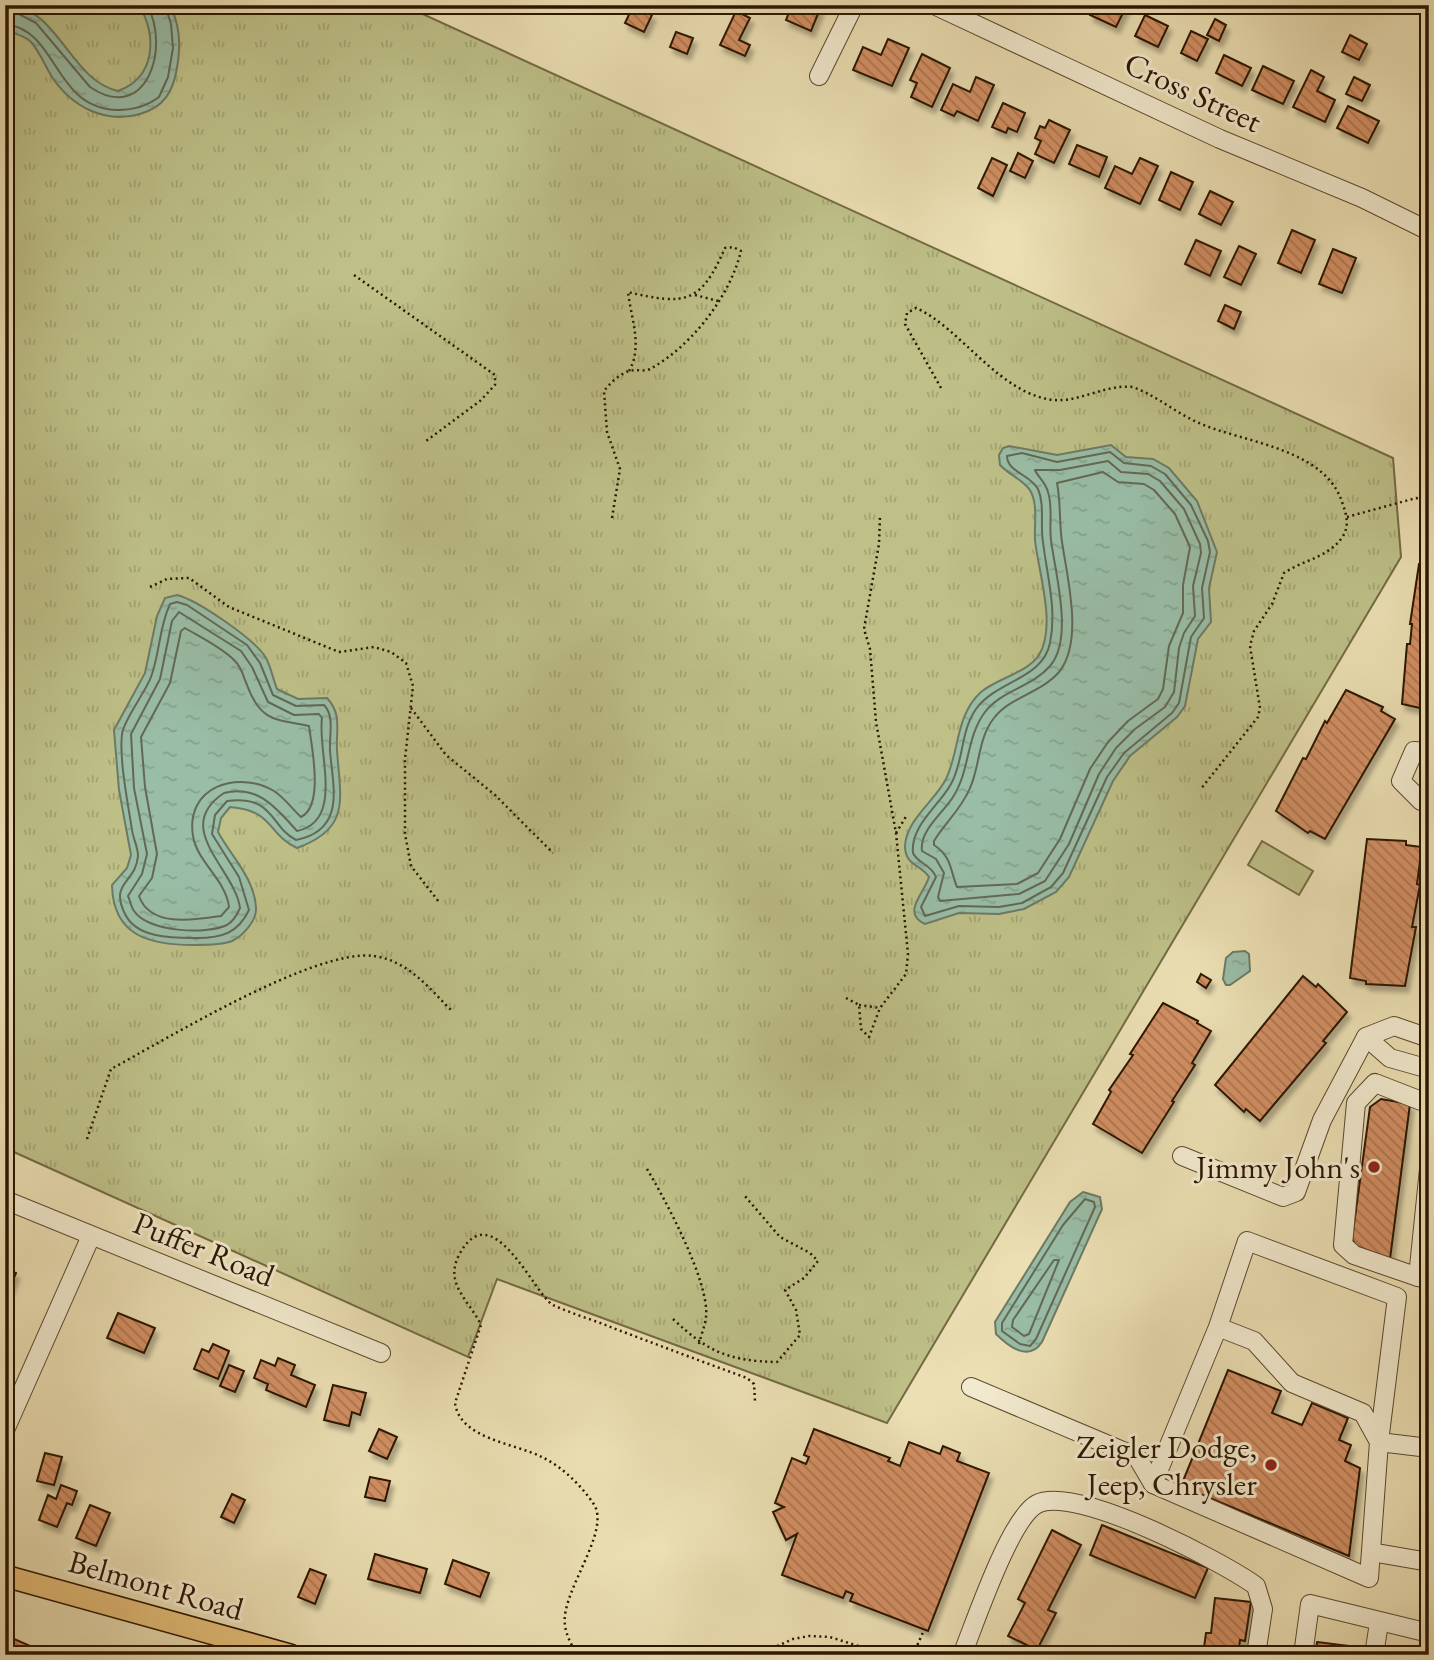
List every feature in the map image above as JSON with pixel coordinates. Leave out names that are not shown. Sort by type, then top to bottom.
[{"type":"main road","name":"Belmont Road","points":[[5,1576],[290,1655]]},
{"type":"street","points":[[819,76],[854,5]]},
{"type":"street","name":"Cross Street","points":[[934,5],[1220,139],[1362,198],[1429,231]]},
{"type":"street","points":[[1429,752],[1414,751],[1401,781],[1421,801],[1429,802]]},
{"type":"street","points":[[1182,1156],[1283,1197],[1296,1192],[1322,1120],[1366,1037],[1394,1026],[1422,1036],[1407,1062]]},
{"type":"street","points":[[1366,1037],[1390,1058],[1429,1069]]},
{"type":"street","points":[[1429,1104],[1375,1083],[1356,1104],[1343,1245],[1354,1255],[1423,1278],[1429,1167]]},
{"type":"street","name":"Puffer Road","points":[[5,1200],[381,1353]]},
{"type":"street","points":[[5,1430],[91,1236]]},
{"type":"street","points":[[971,1387],[1137,1457],[1153,1484],[1369,1578],[1379,1442],[1396,1297],[1247,1241],[1218,1327],[1153,1484]]},
{"type":"street","points":[[1218,1327],[1254,1341],[1292,1383],[1363,1413],[1379,1442]]},
{"type":"street","points":[[1379,1442],[1429,1448]]},
{"type":"street","points":[[962,1655],[1016,1524],[1037,1504],[1053,1501],[1085,1505],[1140,1526],[1206,1554],[1256,1586],[1263,1609],[1256,1655]]},
{"type":"street","points":[[1371,1552],[1429,1562]]},
{"type":"street","points":[[1303,1655],[1310,1604],[1378,1623],[1429,1633]]},
{"type":"street","points":[[1374,1655],[1378,1623]]},
{"type":"path","points":[[629,371],[648,370],[692,335],[718,301],[737,266],[741,251],[733,247],[725,248],[713,277],[695,295]]},
{"type":"path","points":[[354,275],[495,375],[495,384],[480,401],[426,441]]},
{"type":"path","points":[[612,518],[620,469],[607,432],[604,391],[629,371],[635,362],[636,346],[628,292],[659,300],[695,295],[718,301]]},
{"type":"path","points":[[941,388],[905,324],[907,313],[916,308],[929,314],[981,360],[1028,392],[1052,400],[1070,399],[1098,390],[1133,387],[1198,423],[1272,445],[1300,458],[1324,476],[1341,497],[1347,517],[1346,528],[1335,546],[1284,572],[1272,604],[1254,631],[1250,646],[1260,708],[1258,718],[1200,790]]},
{"type":"path","points":[[1347,517],[1416,498],[1429,501]]},
{"type":"path","points":[[859,1005],[861,1029],[869,1037],[880,1008],[906,974],[907,964],[907,930],[896,833],[876,722],[870,649],[864,629],[879,544],[880,516]]},
{"type":"path","points":[[150,587],[167,579],[189,578],[211,590],[229,607],[340,652],[374,647],[391,652],[406,663],[413,686],[405,759],[405,834],[411,866],[439,902]]},
{"type":"path","points":[[411,708],[446,755],[495,795],[552,853]]},
{"type":"path","points":[[896,833],[907,815]]},
{"type":"path","points":[[87,1139],[111,1069],[259,990],[318,965],[373,956],[396,963],[415,974],[451,1010]]},
{"type":"path","points":[[846,999],[859,1005],[880,1008]]},
{"type":"path","points":[[647,1170],[674,1215],[701,1289],[707,1315],[699,1344]]},
{"type":"path","points":[[673,1319],[699,1344],[715,1352],[752,1361],[777,1362],[800,1335],[796,1310],[785,1290],[804,1278],[818,1261],[810,1253],[780,1237],[744,1195]]},
{"type":"path","points":[[577,1655],[564,1624],[567,1608],[598,1523],[596,1506],[559,1466],[474,1430],[456,1411],[455,1403],[481,1325],[453,1279],[460,1252],[471,1240],[482,1236],[495,1240],[520,1259],[552,1304],[747,1378],[754,1384],[755,1401]]},
{"type":"path","points":[[758,1655],[793,1639],[809,1636],[830,1637],[877,1652],[913,1653],[924,1630]]},
{"type":"path","points":[[687,1649],[697,1655]]},
{"type":"green space","points":[[5,5],[403,5],[1393,458],[1401,557],[887,1423],[497,1279],[468,1357],[5,1148]]},
{"type":"green space","points":[[1262,841],[1313,871],[1299,895],[1248,865]]},
{"type":"water","points":[[5,5],[23,8],[38,17],[87,73],[101,84],[118,91],[131,85],[140,76],[150,54],[149,30],[139,5],[170,5],[178,28],[179,43],[177,68],[170,91],[155,107],[127,117],[102,115],[79,105],[60,88],[30,41],[5,30]]},
{"type":"water","points":[[1111,445],[1126,457],[1153,459],[1169,468],[1197,501],[1217,552],[1209,588],[1211,622],[1198,639],[1185,706],[1177,717],[1130,756],[1113,781],[1069,877],[1056,892],[1024,909],[999,914],[959,913],[925,924],[918,920],[914,909],[929,877],[910,861],[906,853],[910,828],[946,779],[962,722],[973,701],[988,687],[1034,661],[1044,643],[1045,598],[1035,540],[1033,497],[1025,485],[1000,465],[999,455],[1003,448],[1009,446],[1057,455]]},
{"type":"water","points":[[177,595],[211,612],[260,650],[266,658],[277,689],[298,699],[327,698],[335,710],[337,722],[339,810],[327,831],[297,848],[280,836],[263,818],[245,809],[230,807],[221,818],[218,832],[247,878],[255,897],[256,913],[245,932],[232,941],[218,944],[178,945],[149,940],[127,927],[114,903],[112,885],[127,868],[131,855],[119,790],[114,730],[145,673],[157,616],[165,598]]},
{"type":"water","points":[[1245,951],[1249,954],[1250,971],[1226,985],[1223,979],[1226,958],[1233,952]]},
{"type":"water","points":[[1083,1192],[1100,1197],[1102,1209],[1042,1342],[1031,1351],[1013,1348],[996,1334],[995,1322],[1070,1202]]},
{"type":"building","points":[[792,5],[811,5],[820,9],[811,31],[786,20]]},
{"type":"building","points":[[1094,5],[1127,5],[1116,27],[1090,15]]},
{"type":"building","points":[[633,6],[652,15],[644,32],[625,23]]},
{"type":"building","points":[[736,11],[750,18],[739,40],[750,45],[745,56],[720,45]]},
{"type":"building","points":[[1145,15],[1168,26],[1158,47],[1135,36]]},
{"type":"building","points":[[1215,19],[1226,25],[1219,41],[1207,35]]},
{"type":"building","points":[[1191,31],[1208,39],[1197,61],[1181,53]]},
{"type":"building","points":[[676,32],[693,38],[687,54],[670,47]]},
{"type":"building","points":[[1350,35],[1367,44],[1359,60],[1342,52]]},
{"type":"building","points":[[888,39],[909,48],[892,86],[853,70],[863,47],[881,55]]},
{"type":"building","points":[[922,54],[950,68],[932,107],[911,97],[917,83],[910,80]]},
{"type":"building","points":[[1224,55],[1251,68],[1242,86],[1216,73]]},
{"type":"building","points":[[1263,66],[1294,81],[1283,104],[1252,90]]},
{"type":"building","points":[[1311,70],[1324,77],[1317,91],[1335,100],[1325,122],[1293,107]]},
{"type":"building","points":[[976,77],[994,85],[978,121],[957,111],[954,116],[941,110],[953,84],[970,92]]},
{"type":"building","points":[[1354,77],[1370,85],[1362,101],[1346,94]]},
{"type":"building","points":[[1003,103],[1025,113],[1017,132],[1008,128],[1006,133],[992,127]]},
{"type":"building","points":[[1348,106],[1379,121],[1368,143],[1337,128]]},
{"type":"building","points":[[1049,120],[1070,130],[1054,163],[1035,154],[1041,141],[1035,138],[1040,126],[1045,128]]},
{"type":"building","points":[[1077,145],[1107,157],[1099,177],[1069,164]]},
{"type":"building","points":[[1018,153],[1033,161],[1025,178],[1010,171]]},
{"type":"building","points":[[992,158],[1007,165],[993,196],[978,188]]},
{"type":"building","points":[[1140,158],[1158,166],[1140,204],[1105,188],[1115,166],[1132,174]]},
{"type":"building","points":[[1171,172],[1193,182],[1180,210],[1159,200]]},
{"type":"building","points":[[1210,191],[1233,202],[1221,225],[1199,214]]},
{"type":"building","points":[[1292,230],[1315,240],[1301,273],[1278,263]]},
{"type":"building","points":[[1196,240],[1221,251],[1210,276],[1185,264]]},
{"type":"building","points":[[1239,246],[1256,254],[1241,285],[1224,277]]},
{"type":"building","points":[[1333,249],[1356,258],[1342,293],[1319,284]]},
{"type":"building","points":[[1225,305],[1241,312],[1234,329],[1218,321]]},
{"type":"building","points":[[1419,564],[1429,565],[1429,710],[1402,704],[1407,644],[1410,644],[1410,624]]},
{"type":"building","points":[[1346,690],[1383,707],[1381,711],[1395,719],[1325,839],[1310,831],[1308,833],[1276,811],[1303,758],[1306,759],[1325,721],[1327,723]]},
{"type":"building","points":[[1367,839],[1406,841],[1406,845],[1422,847],[1417,884],[1420,885],[1412,927],[1416,927],[1405,986],[1366,984],[1366,981],[1350,978]]},
{"type":"building","points":[[1201,974],[1211,980],[1206,988],[1197,982]]},
{"type":"building","points":[[1303,976],[1316,987],[1318,984],[1347,1012],[1323,1041],[1326,1043],[1260,1121],[1246,1109],[1244,1112],[1215,1085]]},
{"type":"building","points":[[1163,1003],[1211,1031],[1192,1063],[1195,1065],[1142,1153],[1093,1124],[1111,1092],[1109,1090]]},
{"type":"building","points":[[1381,1099],[1410,1104],[1390,1259],[1356,1246],[1352,1239],[1370,1107]]},
{"type":"building","points":[[5,1269],[16,1273],[5,1299]]},
{"type":"building","points":[[118,1313],[155,1328],[144,1353],[107,1338]]},
{"type":"building","points":[[213,1344],[229,1351],[218,1379],[194,1369],[202,1349],[209,1352]]},
{"type":"building","points":[[278,1358],[295,1365],[291,1375],[315,1385],[306,1407],[266,1390],[268,1384],[254,1378],[261,1360],[275,1366]]},
{"type":"building","points":[[229,1365],[244,1371],[235,1392],[220,1386]]},
{"type":"building","name":"Zeigler Dodge, Jeep, Chrysler","points":[[1228,1370],[1281,1391],[1272,1413],[1302,1425],[1312,1403],[1348,1418],[1339,1440],[1351,1445],[1345,1461],[1360,1468],[1349,1556],[1181,1486]]},
{"type":"building","points":[[333,1385],[366,1393],[360,1415],[352,1412],[349,1426],[324,1420]]},
{"type":"building","points":[[379,1429],[397,1437],[387,1459],[369,1451]]},
{"type":"building","points":[[814,1429],[890,1458],[888,1461],[900,1466],[909,1442],[940,1454],[943,1446],[960,1453],[957,1461],[989,1473],[928,1631],[850,1601],[853,1594],[846,1591],[843,1598],[782,1575],[797,1534],[786,1540],[773,1512],[784,1507],[775,1503],[792,1458],[806,1464],[809,1457],[804,1455]]},
{"type":"building","points":[[45,1453],[62,1457],[54,1485],[37,1481]]},
{"type":"building","points":[[370,1477],[390,1481],[385,1501],[365,1497]]},
{"type":"building","points":[[61,1485],[77,1491],[72,1505],[67,1503],[57,1527],[39,1520],[48,1495],[56,1499]]},
{"type":"building","points":[[232,1494],[245,1500],[234,1523],[221,1517]]},
{"type":"building","points":[[90,1505],[110,1513],[96,1546],[76,1538]]},
{"type":"building","points":[[1102,1525],[1208,1568],[1195,1598],[1090,1555]]},
{"type":"building","points":[[1052,1530],[1081,1545],[1048,1610],[1056,1613],[1037,1650],[1008,1636],[1025,1603],[1018,1599]]},
{"type":"building","points":[[375,1554],[427,1569],[420,1593],[368,1579]]},
{"type":"building","points":[[453,1560],[489,1573],[480,1597],[445,1584]]},
{"type":"building","points":[[310,1569],[326,1575],[315,1604],[298,1597]]},
{"type":"building","points":[[1215,1598],[1251,1602],[1245,1641],[1240,1640],[1238,1655],[1203,1655],[1206,1633],[1211,1633]]},
{"type":"building","points":[[14,1639],[35,1648],[33,1655],[8,1655]]},
{"type":"building","points":[[1317,1642],[1366,1648],[1365,1655],[1315,1655]]},
{"type":"building","points":[[1003,1646],[1021,1655],[999,1655]]},
{"type":"place","name":"Jimmy John's","points":[[1374,1167]]},
{"type":"place","name":"Zeigler Dodge, Jeep, Chrysler","points":[[1271,1465]]}]
